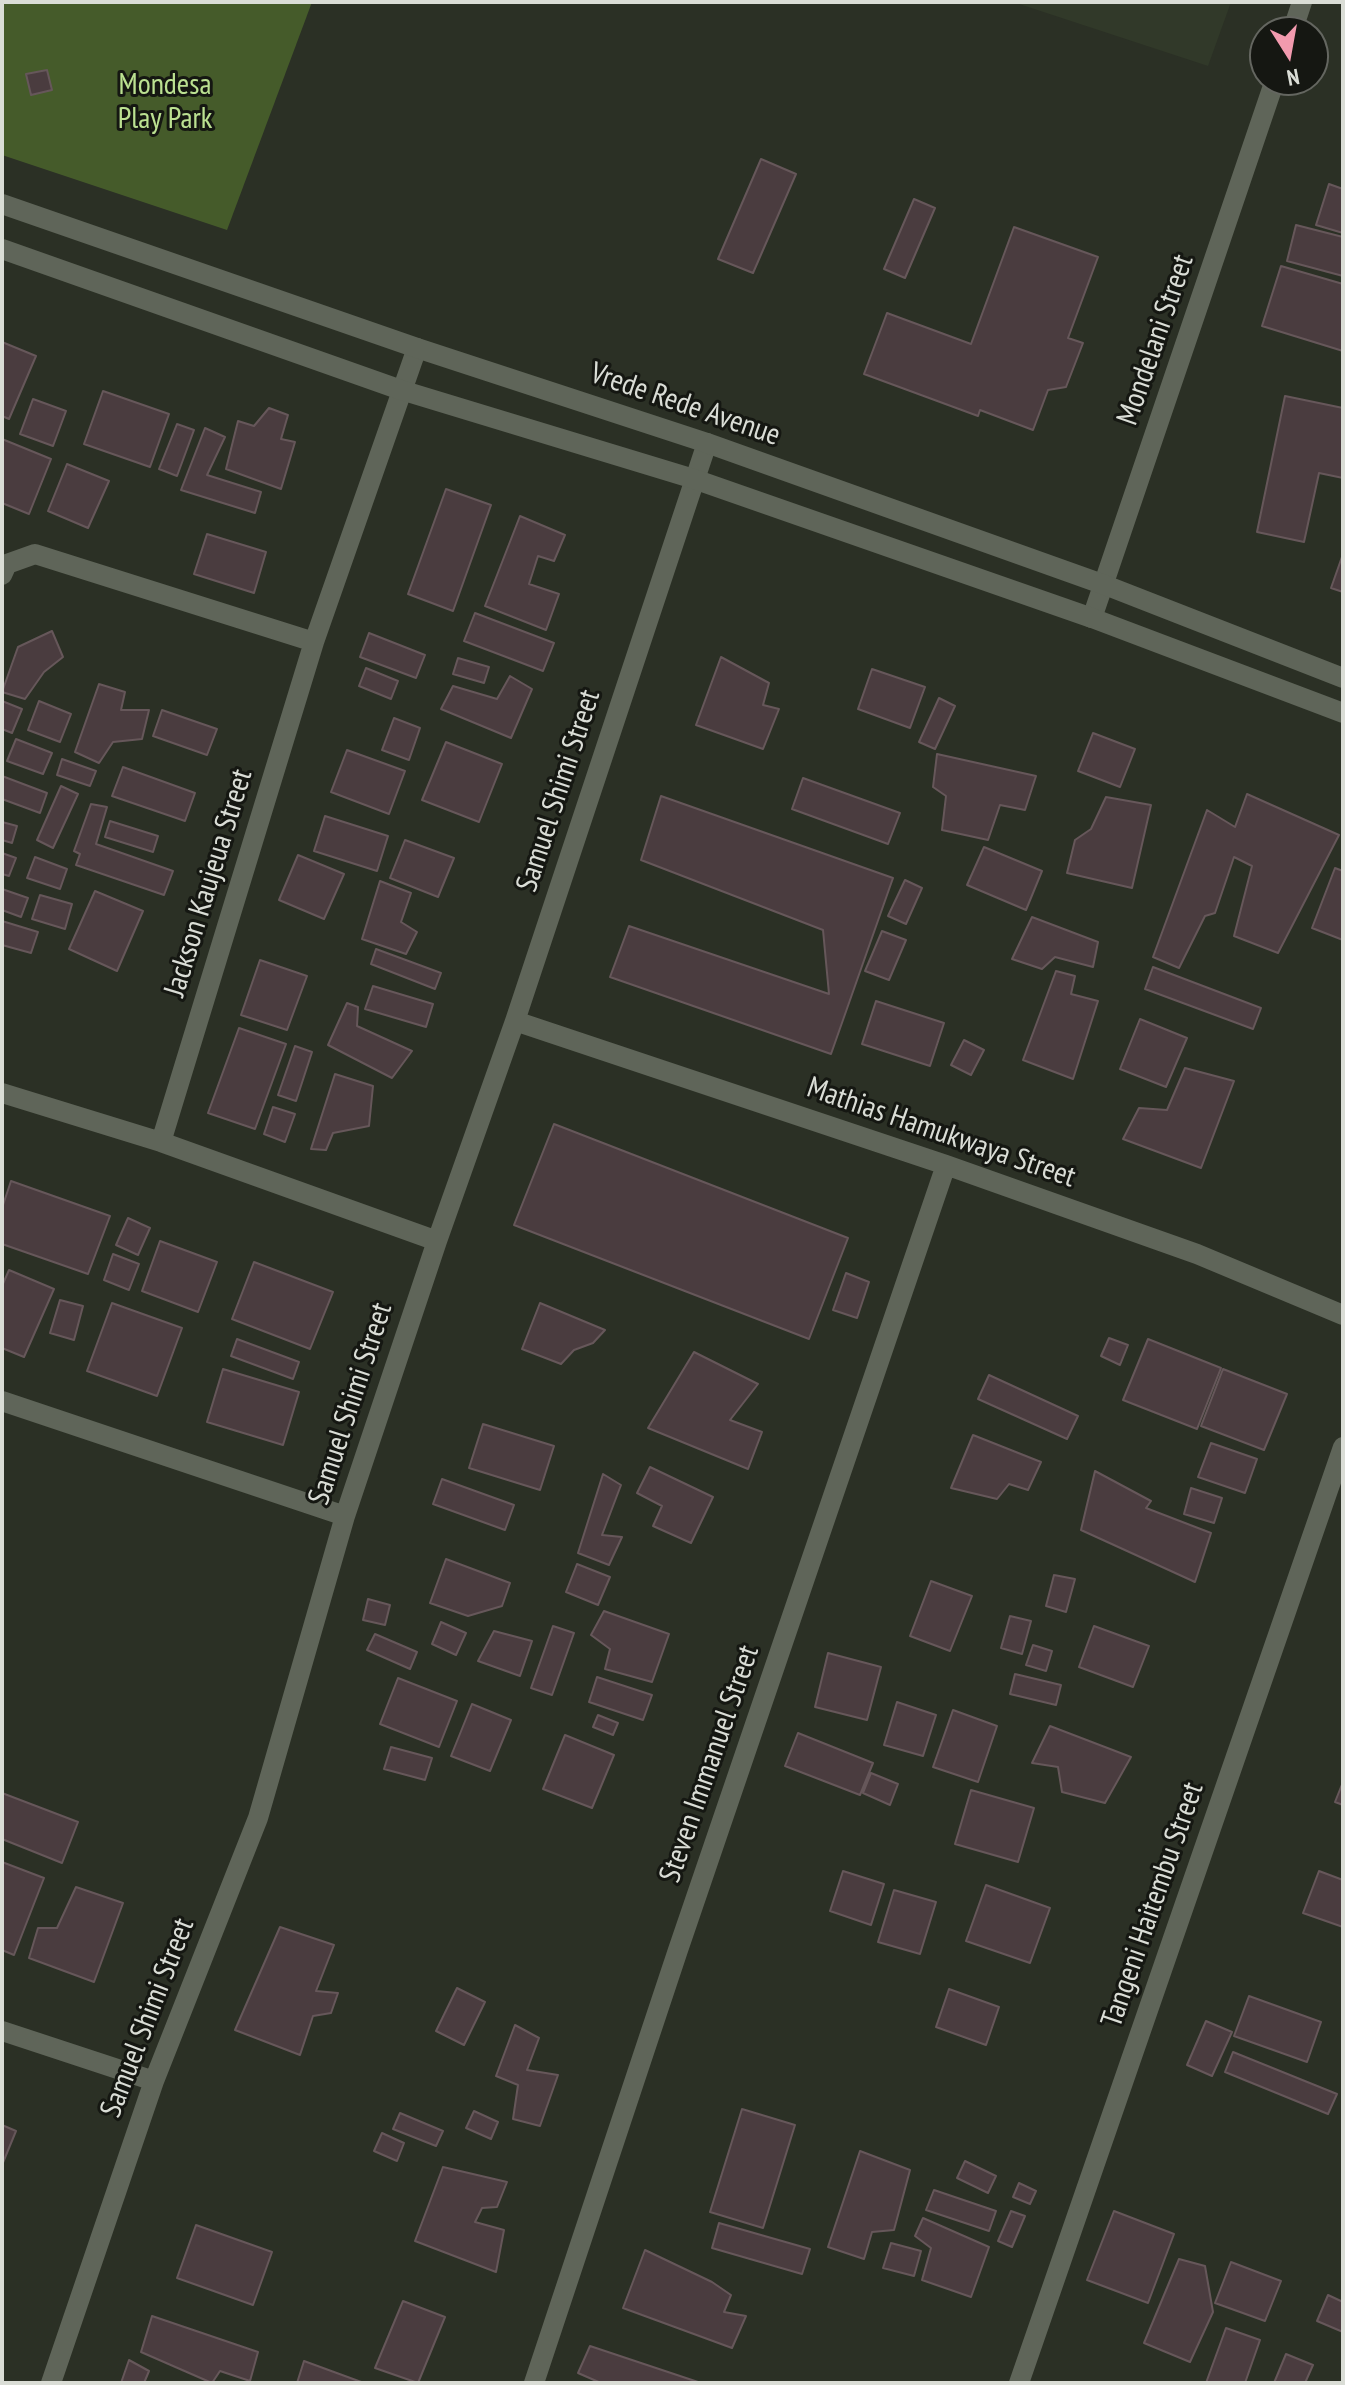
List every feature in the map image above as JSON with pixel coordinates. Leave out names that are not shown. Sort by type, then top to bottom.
[{"type":"street","name":"Mondelani Street","points":[[1092,618],[1270,96]]},
{"type":"street","name":"Vrede Rede Avenue","points":[[2,204],[417,348],[707,443],[1105,585],[1343,678]]},
{"type":"street","points":[[2,249],[401,390],[694,479],[1092,618],[1343,713]]},
{"type":"street","name":"Jackson Kaujeua Street","points":[[161,1142],[314,642],[417,348]]},
{"type":"street","name":"Samuel Shimi Street","points":[[51,2383],[154,2081],[258,1818],[345,1516],[515,1021],[707,443]]},
{"type":"street","points":[[2,575],[7,564],[35,554],[314,642]]},
{"type":"street","name":"Mathias Hamukwaya Street","points":[[515,1021],[946,1165],[1197,1254],[1343,1315]]},
{"type":"street","points":[[2,1093],[161,1142],[437,1241]]},
{"type":"street","name":"Steven Immanuel Street","points":[[534,2383],[946,1165]]},
{"type":"street","points":[[2,1401],[345,1516]]},
{"type":"street","name":"Tangeni Haitembu Street","points":[[1019,2383],[1343,1447]]},
{"type":"street","points":[[2,2031],[154,2081]]},
{"type":"shaded area","points":[[1013,2],[1231,2],[1208,66]]},
{"type":"green space","name":"Mondesa Play Park","points":[[2,2],[312,2],[227,230],[2,155]]},
{"type":"building","points":[[47,70],[52,90],[31,95],[26,74]]},
{"type":"building","points":[[761,159],[796,174],[753,273],[718,259]]},
{"type":"building","points":[[1329,184],[1343,189],[1343,233],[1316,225]]},
{"type":"building","points":[[914,199],[935,208],[905,278],[884,269]]},
{"type":"building","points":[[1296,225],[1343,237],[1343,276],[1287,261]]},
{"type":"building","points":[[1014,227],[1098,257],[1068,338],[1083,343],[1066,387],[1048,390],[1033,430],[980,410],[978,416],[864,374],[887,313],[971,344]]},
{"type":"building","points":[[1281,266],[1343,284],[1343,351],[1262,326]]},
{"type":"building","points":[[2,342],[36,356],[9,419],[2,416]]},
{"type":"building","points":[[103,391],[169,414],[150,467],[84,444]]},
{"type":"building","points":[[1285,396],[1343,408],[1343,478],[1319,473],[1304,542],[1257,532]]},
{"type":"building","points":[[33,399],[66,411],[53,446],[20,434]]},
{"type":"building","points":[[269,408],[288,415],[281,439],[295,442],[281,489],[226,469],[238,421],[254,426]]},
{"type":"building","points":[[177,424],[194,430],[177,476],[159,469]]},
{"type":"building","points":[[205,428],[225,437],[207,475],[261,492],[255,513],[181,490]]},
{"type":"building","points":[[2,439],[51,459],[29,514],[2,503]]},
{"type":"building","points":[[67,464],[109,481],[88,528],[48,511]]},
{"type":"building","points":[[446,489],[491,505],[453,611],[408,594]]},
{"type":"building","points":[[520,516],[565,535],[554,561],[538,556],[529,584],[559,594],[546,630],[485,606]]},
{"type":"building","points":[[207,534],[266,552],[254,593],[194,574]]},
{"type":"building","points":[[1343,554],[1343,592],[1331,588]]},
{"type":"building","points":[[475,613],[554,643],[543,671],[464,641]]},
{"type":"building","points":[[52,631],[63,657],[44,672],[25,699],[2,692],[18,647]]},
{"type":"building","points":[[369,633],[425,655],[416,678],[360,657]]},
{"type":"building","points":[[721,657],[769,683],[763,705],[779,709],[763,749],[696,725]]},
{"type":"building","points":[[458,658],[489,667],[484,683],[453,674]]},
{"type":"building","points":[[366,668],[398,681],[391,699],[359,686]]},
{"type":"building","points":[[872,669],[925,687],[910,728],[858,709]]},
{"type":"building","points":[[510,676],[532,689],[511,738],[441,709],[453,686],[497,699]]},
{"type":"building","points":[[99,684],[125,692],[121,710],[149,710],[142,739],[113,742],[99,763],[75,752]]},
{"type":"building","points":[[939,698],[955,706],[935,749],[919,742]]},
{"type":"building","points":[[2,701],[22,709],[12,733],[2,729]]},
{"type":"building","points":[[39,701],[71,714],[60,742],[28,730]]},
{"type":"building","points":[[162,710],[217,729],[207,755],[153,736]]},
{"type":"building","points":[[394,718],[420,728],[409,760],[382,750]]},
{"type":"building","points":[[1093,733],[1135,749],[1120,787],[1078,771]]},
{"type":"building","points":[[16,739],[52,753],[43,774],[7,761]]},
{"type":"building","points":[[446,742],[502,764],[479,822],[422,800]]},
{"type":"building","points":[[347,750],[405,771],[389,814],[331,792]]},
{"type":"building","points":[[937,754],[1036,776],[1025,810],[1000,805],[988,840],[942,830],[946,796],[933,787]]},
{"type":"building","points":[[62,759],[96,771],[90,786],[57,775]]},
{"type":"building","points":[[123,767],[195,793],[185,821],[112,796]]},
{"type":"building","points":[[2,776],[47,793],[40,813],[2,799]]},
{"type":"building","points":[[803,778],[900,813],[888,844],[792,809]]},
{"type":"building","points":[[61,786],[78,794],[53,848],[37,840]]},
{"type":"building","points":[[1247,794],[1339,835],[1278,953],[1234,936],[1252,866],[1234,857],[1215,913],[1205,916],[1179,968],[1153,957],[1207,810],[1235,827]]},
{"type":"building","points":[[661,796],[893,878],[831,1054],[610,977],[629,926],[829,994],[823,930],[641,860]]},
{"type":"building","points":[[1106,797],[1151,805],[1132,888],[1067,873],[1075,840],[1091,829]]},
{"type":"building","points":[[91,804],[107,807],[96,844],[173,871],[164,895],[76,865],[80,854],[74,851]]},
{"type":"building","points":[[325,816],[388,836],[377,871],[314,851]]},
{"type":"building","points":[[110,821],[158,836],[153,852],[105,837]]},
{"type":"building","points":[[2,822],[17,826],[12,843],[2,840]]},
{"type":"building","points":[[405,840],[454,858],[438,897],[390,878]]},
{"type":"building","points":[[984,847],[1042,871],[1026,910],[967,885]]},
{"type":"building","points":[[2,853],[16,858],[9,876],[2,874]]},
{"type":"building","points":[[298,855],[344,874],[324,919],[279,900]]},
{"type":"building","points":[[35,857],[67,869],[60,889],[27,878]]},
{"type":"building","points":[[1335,868],[1343,871],[1343,940],[1312,928]]},
{"type":"building","points":[[905,880],[922,888],[906,924],[888,916]]},
{"type":"building","points":[[380,881],[411,893],[401,922],[417,932],[406,954],[362,939]]},
{"type":"building","points":[[2,889],[28,898],[21,917],[2,910]]},
{"type":"building","points":[[95,891],[143,911],[117,971],[69,949]]},
{"type":"building","points":[[40,895],[72,904],[65,929],[32,919]]},
{"type":"building","points":[[1032,917],[1098,942],[1093,967],[1055,957],[1042,969],[1012,959]]},
{"type":"building","points":[[2,921],[38,932],[31,953],[2,945]]},
{"type":"building","points":[[882,931],[906,940],[889,980],[865,971]]},
{"type":"building","points":[[376,949],[441,973],[435,989],[371,964]]},
{"type":"building","points":[[260,960],[307,976],[287,1030],[241,1015]]},
{"type":"building","points":[[1153,967],[1261,1008],[1253,1029],[1145,989]]},
{"type":"building","points":[[1056,971],[1075,976],[1071,994],[1098,1001],[1073,1079],[1023,1060]]},
{"type":"building","points":[[373,986],[433,1004],[426,1027],[365,1009]]},
{"type":"building","points":[[876,1001],[944,1023],[930,1066],[862,1044]]},
{"type":"building","points":[[347,1003],[358,1007],[357,1026],[412,1051],[392,1078],[328,1045]]},
{"type":"building","points":[[1140,1019],[1187,1038],[1166,1087],[1120,1069]]},
{"type":"building","points":[[239,1028],[286,1044],[255,1129],[208,1113]]},
{"type":"building","points":[[964,1040],[984,1050],[971,1075],[951,1065]]},
{"type":"building","points":[[295,1046],[312,1052],[296,1101],[278,1095]]},
{"type":"building","points":[[1185,1068],[1234,1081],[1201,1168],[1123,1139],[1139,1108],[1167,1110]]},
{"type":"building","points":[[335,1074],[373,1086],[369,1126],[333,1133],[326,1150],[311,1149]]},
{"type":"building","points":[[273,1107],[295,1114],[285,1142],[264,1134]]},
{"type":"building","points":[[554,1124],[848,1238],[809,1339],[514,1225]]},
{"type":"building","points":[[11,1181],[110,1216],[88,1274],[2,1244],[2,1208]]},
{"type":"building","points":[[128,1218],[150,1228],[138,1255],[116,1245]]},
{"type":"building","points":[[160,1241],[217,1262],[198,1312],[142,1291]]},
{"type":"building","points":[[113,1254],[139,1264],[129,1290],[104,1280]]},
{"type":"building","points":[[254,1262],[333,1292],[310,1349],[232,1319]]},
{"type":"building","points":[[9,1270],[54,1289],[24,1357],[2,1348],[2,1286]]},
{"type":"building","points":[[846,1273],[869,1282],[857,1318],[833,1310]]},
{"type":"building","points":[[60,1300],[83,1306],[74,1340],[50,1333]]},
{"type":"building","points":[[112,1303],[182,1328],[157,1396],[87,1371]]},
{"type":"building","points":[[540,1303],[605,1330],[593,1343],[574,1350],[561,1364],[522,1349]]},
{"type":"building","points":[[1109,1338],[1128,1345],[1120,1365],[1101,1356]]},
{"type":"building","points":[[237,1339],[299,1362],[293,1379],[231,1356]]},
{"type":"building","points":[[1148,1339],[1221,1368],[1197,1429],[1123,1400]]},
{"type":"building","points":[[694,1352],[758,1384],[730,1420],[762,1432],[748,1469],[648,1428]]},
{"type":"building","points":[[223,1369],[299,1392],[283,1445],[207,1422]]},
{"type":"building","points":[[1223,1369],[1287,1394],[1264,1450],[1201,1426]]},
{"type":"building","points":[[989,1375],[1078,1416],[1067,1439],[978,1399]]},
{"type":"building","points":[[483,1424],[554,1446],[540,1490],[469,1468]]},
{"type":"building","points":[[973,1435],[1041,1462],[1028,1490],[1009,1484],[997,1499],[951,1488]]},
{"type":"building","points":[[1211,1443],[1257,1459],[1245,1493],[1198,1477]]},
{"type":"building","points":[[650,1467],[713,1497],[691,1543],[653,1526],[662,1506],[637,1493]]},
{"type":"building","points":[[1095,1471],[1151,1501],[1146,1508],[1211,1533],[1195,1582],[1081,1530]]},
{"type":"building","points":[[603,1474],[621,1485],[602,1535],[622,1537],[609,1565],[578,1553]]},
{"type":"building","points":[[442,1479],[514,1505],[505,1530],[433,1504]]},
{"type":"building","points":[[1191,1488],[1222,1498],[1214,1523],[1184,1514]]},
{"type":"building","points":[[446,1559],[510,1583],[502,1606],[468,1616],[430,1603]]},
{"type":"building","points":[[577,1564],[610,1577],[598,1605],[566,1592]]},
{"type":"building","points":[[1054,1575],[1075,1579],[1066,1612],[1046,1606]]},
{"type":"building","points":[[931,1581],[972,1596],[950,1651],[910,1636]]},
{"type":"building","points":[[368,1599],[390,1605],[385,1625],[363,1620]]},
{"type":"building","points":[[604,1611],[669,1634],[652,1682],[605,1669],[610,1649],[591,1635]]},
{"type":"building","points":[[1010,1616],[1031,1621],[1022,1654],[1001,1648]]},
{"type":"building","points":[[441,1622],[466,1633],[456,1655],[432,1644]]},
{"type":"building","points":[[553,1626],[574,1633],[552,1695],[531,1688]]},
{"type":"building","points":[[1094,1626],[1149,1646],[1133,1687],[1079,1667]]},
{"type":"building","points":[[494,1631],[532,1641],[520,1676],[478,1661]]},
{"type":"building","points":[[375,1634],[417,1652],[410,1669],[367,1650]]},
{"type":"building","points":[[1033,1645],[1052,1651],[1046,1671],[1026,1665]]},
{"type":"building","points":[[828,1653],[881,1667],[867,1720],[815,1707]]},
{"type":"building","points":[[1015,1674],[1061,1685],[1056,1705],[1010,1694]]},
{"type":"building","points":[[597,1677],[652,1695],[643,1720],[589,1702]]},
{"type":"building","points":[[398,1678],[457,1701],[439,1747],[380,1724]]},
{"type":"building","points":[[897,1702],[936,1715],[923,1756],[884,1745]]},
{"type":"building","points":[[472,1704],[511,1720],[490,1771],[451,1756]]},
{"type":"building","points":[[953,1710],[997,1726],[978,1782],[933,1767]]},
{"type":"building","points":[[598,1715],[618,1723],[613,1735],[593,1727]]},
{"type":"building","points":[[1050,1726],[1131,1757],[1105,1803],[1062,1792],[1058,1767],[1032,1763]]},
{"type":"building","points":[[798,1733],[873,1763],[860,1795],[785,1766]]},
{"type":"building","points":[[565,1735],[614,1755],[592,1808],[543,1789]]},
{"type":"building","points":[[391,1747],[432,1758],[425,1780],[384,1769]]},
{"type":"building","points":[[871,1773],[898,1784],[890,1805],[863,1793]]},
{"type":"building","points":[[1343,1782],[1343,1805],[1335,1802]]},
{"type":"building","points":[[971,1790],[1034,1808],[1018,1862],[955,1844]]},
{"type":"building","points":[[2,1793],[78,1822],[62,1863],[2,1839]]},
{"type":"building","points":[[2,1862],[44,1878],[14,1955],[2,1950]]},
{"type":"building","points":[[843,1871],[884,1884],[871,1925],[830,1911]]},
{"type":"building","points":[[1319,1871],[1343,1880],[1343,1927],[1303,1913]]},
{"type":"building","points":[[986,1885],[1050,1908],[1030,1963],[966,1941]]},
{"type":"building","points":[[76,1887],[123,1903],[94,1982],[29,1958],[38,1928],[57,1928]]},
{"type":"building","points":[[894,1890],[936,1902],[920,1954],[878,1942]]},
{"type":"building","points":[[280,1927],[334,1945],[316,1991],[338,1993],[331,2013],[313,2016],[300,2055],[235,2030]]},
{"type":"building","points":[[457,1988],[485,2002],[464,2045],[436,2031]]},
{"type":"building","points":[[949,1989],[999,2007],[986,2045],[936,2027]]},
{"type":"building","points":[[1249,1996],[1321,2022],[1307,2062],[1234,2036]]},
{"type":"building","points":[[1206,2021],[1232,2032],[1212,2076],[1187,2065]]},
{"type":"building","points":[[515,2025],[539,2038],[527,2070],[558,2075],[540,2126],[513,2119],[518,2085],[496,2076]]},
{"type":"building","points":[[1233,2052],[1337,2094],[1328,2114],[1225,2072]]},
{"type":"building","points":[[742,2109],[795,2125],[763,2228],[710,2212]]},
{"type":"building","points":[[474,2111],[498,2122],[491,2139],[466,2128]]},
{"type":"building","points":[[400,2113],[443,2131],[436,2146],[393,2129]]},
{"type":"building","points":[[2,2125],[16,2131],[2,2165]]},
{"type":"building","points":[[382,2133],[404,2143],[397,2161],[374,2151]]},
{"type":"building","points":[[860,2151],[910,2170],[894,2230],[872,2232],[864,2259],[828,2247]]},
{"type":"building","points":[[965,2161],[996,2176],[988,2193],[957,2178]]},
{"type":"building","points":[[443,2167],[507,2182],[497,2207],[482,2208],[475,2222],[504,2230],[496,2272],[415,2241]]},
{"type":"building","points":[[1019,2183],[1036,2191],[1030,2204],[1013,2197]]},
{"type":"building","points":[[934,2190],[996,2211],[989,2231],[926,2210]]},
{"type":"building","points":[[1011,2211],[1025,2216],[1012,2247],[998,2241]]},
{"type":"building","points":[[1114,2211],[1174,2234],[1148,2303],[1087,2280]]},
{"type":"building","points":[[923,2218],[989,2247],[971,2297],[922,2280],[931,2248],[915,2236]]},
{"type":"building","points":[[719,2223],[810,2249],[802,2274],[712,2248]]},
{"type":"building","points":[[196,2225],[272,2252],[253,2305],[177,2278]]},
{"type":"building","points":[[891,2243],[921,2251],[914,2276],[883,2268]]},
{"type":"building","points":[[645,2250],[712,2282],[731,2295],[724,2312],[746,2316],[732,2348],[623,2308]]},
{"type":"building","points":[[1179,2259],[1205,2266],[1213,2312],[1190,2362],[1144,2343]]},
{"type":"building","points":[[1231,2262],[1281,2281],[1265,2321],[1215,2303]]},
{"type":"building","points":[[1328,2295],[1343,2302],[1343,2332],[1317,2321]]},
{"type":"building","points":[[403,2301],[445,2317],[418,2383],[375,2368]]},
{"type":"building","points":[[152,2316],[258,2352],[250,2381],[220,2371],[212,2383],[141,2352]]},
{"type":"building","points":[[1226,2328],[1260,2340],[1245,2383],[1206,2383]]},
{"type":"building","points":[[590,2346],[701,2383],[601,2383],[578,2373]]},
{"type":"building","points":[[1286,2354],[1313,2365],[1305,2383],[1274,2383]]},
{"type":"building","points":[[129,2360],[149,2371],[144,2383],[121,2383]]},
{"type":"building","points":[[304,2361],[364,2383],[297,2383]]}]
